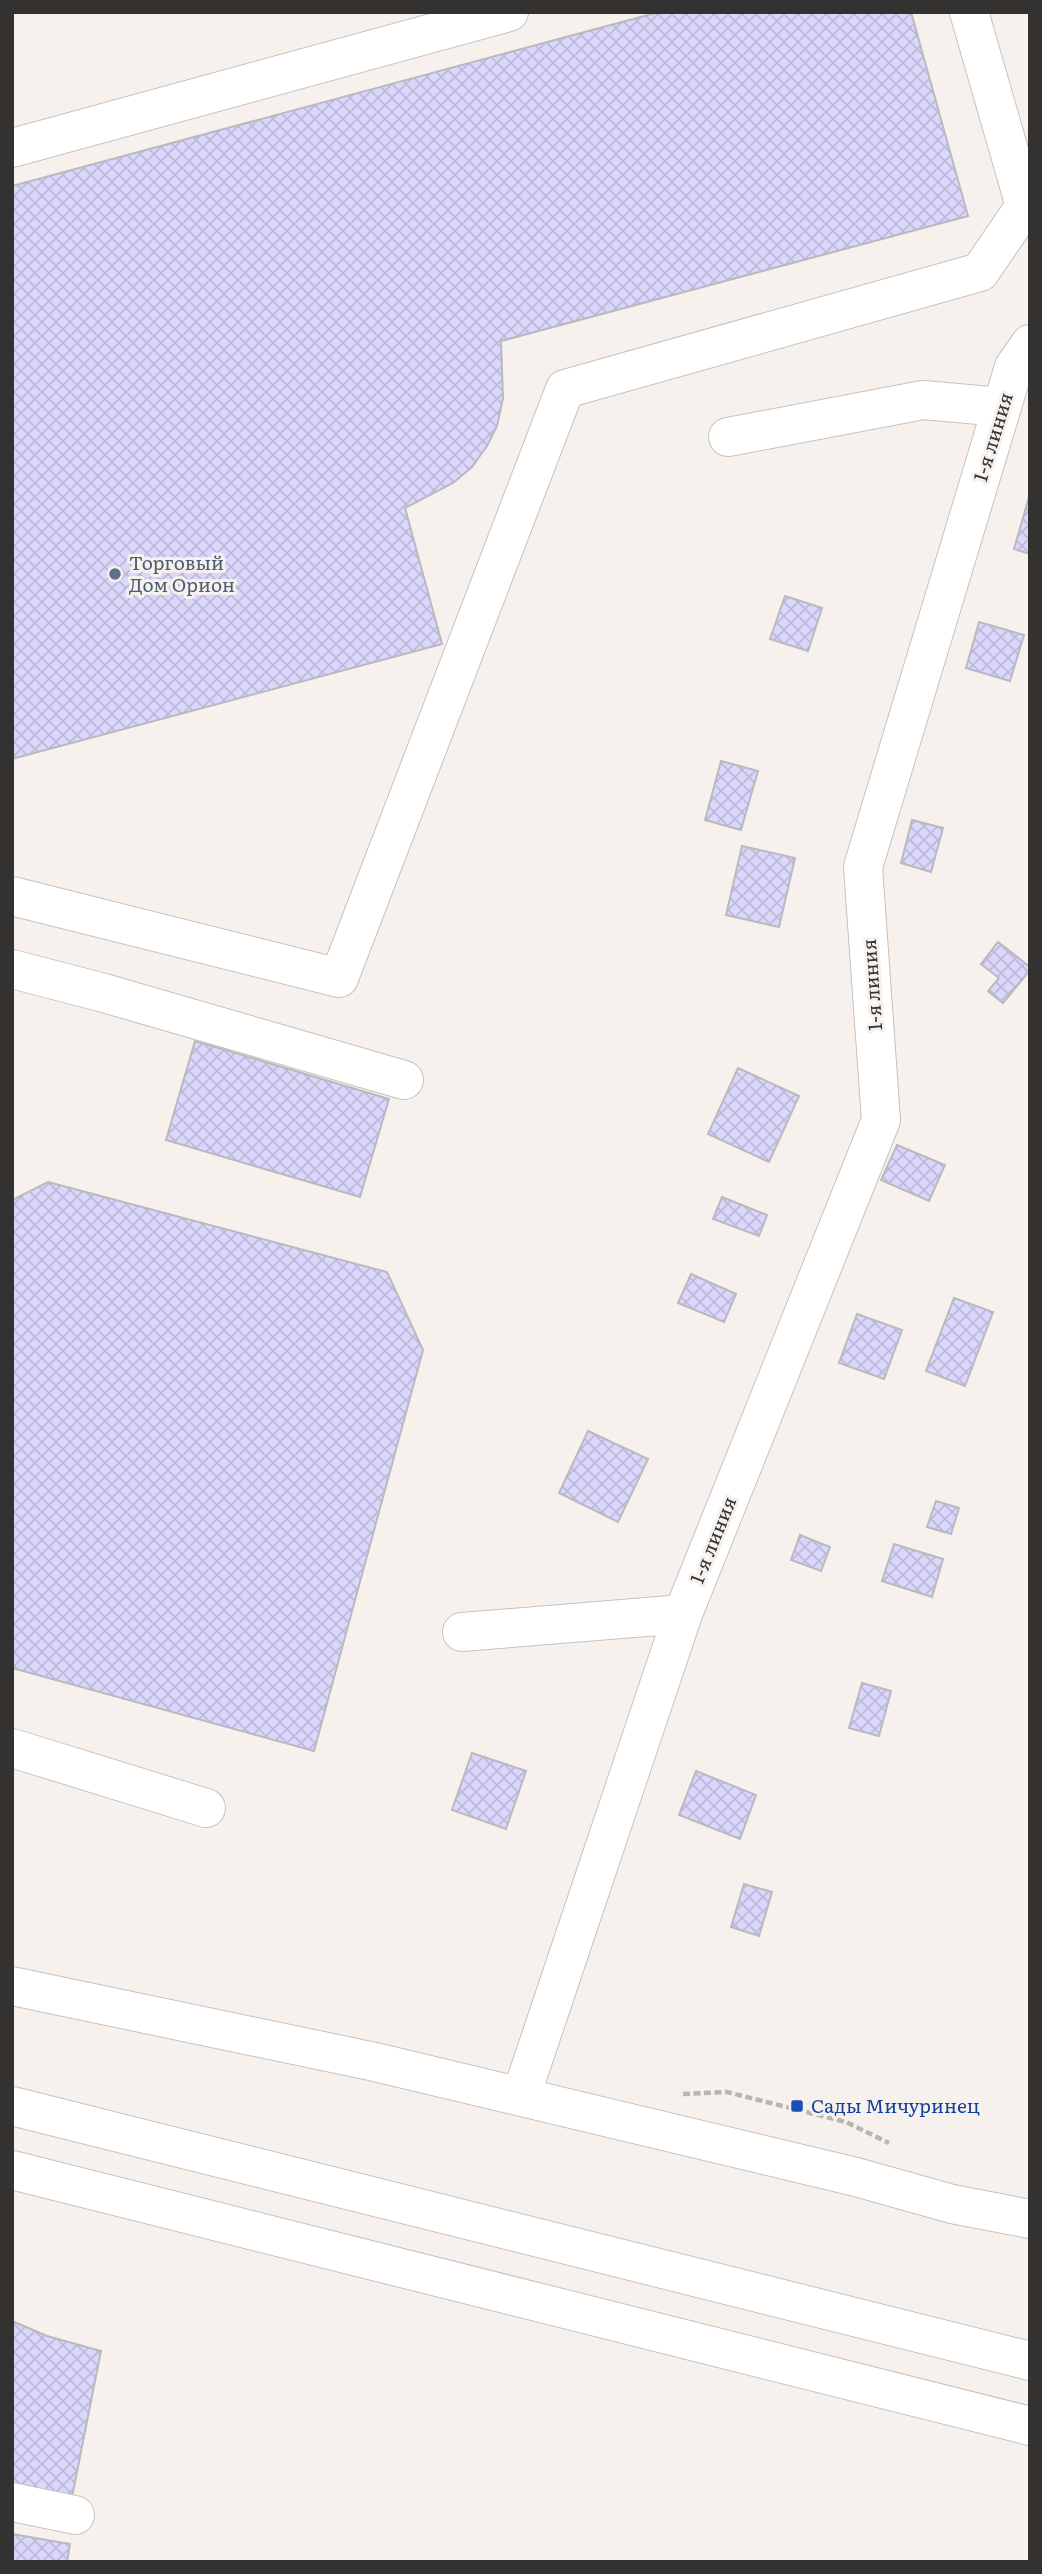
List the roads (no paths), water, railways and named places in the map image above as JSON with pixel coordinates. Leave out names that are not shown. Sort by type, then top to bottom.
[{"type":"main road","points":[[12,148],[509,12]]},
{"type":"main road","points":[[12,896],[339,978],[565,389],[980,272],[1025,206],[969,12]]},
{"type":"main road","name":"1-я линия","points":[[521,2096],[683,1614],[881,1119],[863,867],[1014,367],[1030,344]]},
{"type":"main road","points":[[728,437],[923,400],[1002,407]]},
{"type":"main road","points":[[12,969],[404,1080]]},
{"type":"main road","points":[[462,1632],[683,1614]]},
{"type":"main road","points":[[12,1748],[206,1808]]},
{"type":"main road","points":[[12,1986],[251,2035],[521,2096],[856,2177],[952,2204],[1030,2219]]},
{"type":"main road","points":[[12,2106],[1030,2361]]},
{"type":"main road","points":[[12,2170],[1030,2426]]},
{"type":"main road","points":[[12,2502],[75,2515]]},
{"type":"place","name":"Торговый Дом Орион","points":[[115,574]]},
{"type":"place","name":"Сады Мичуринец","points":[[797,2106]]}]
